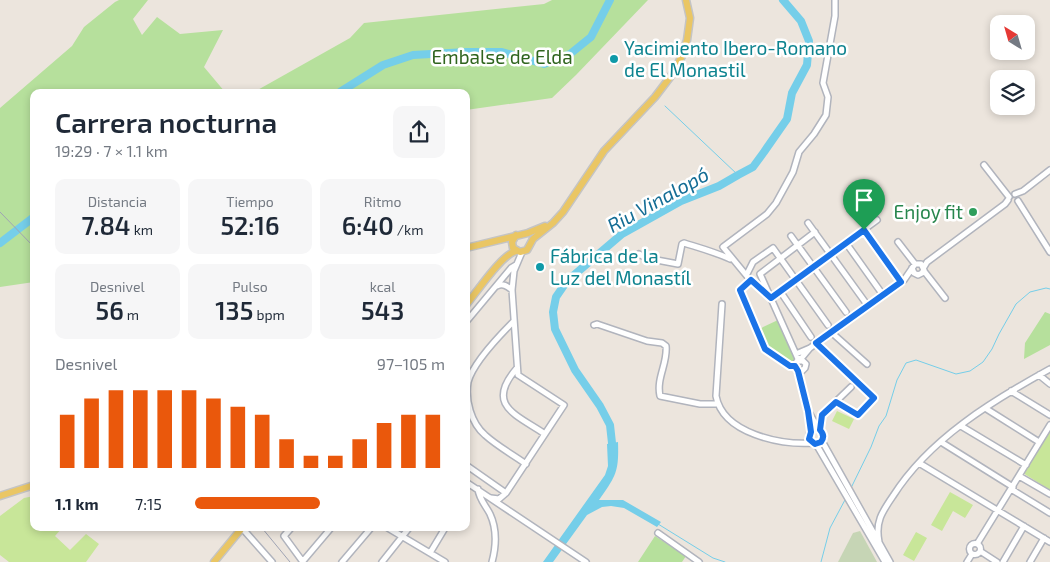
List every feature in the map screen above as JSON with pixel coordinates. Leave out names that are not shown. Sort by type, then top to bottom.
[{"type":"main road","points":[[502,261],[511,253],[527,250],[531,243],[568,207],[604,151],[655,97],[674,71],[685,49],[689,28],[689,11],[686,0]]},
{"type":"main road","points":[[470,247],[520,235],[557,219]]},
{"type":"main road","points":[[470,300],[502,261],[513,240],[520,235],[528,236],[531,243]]},
{"type":"main road","points":[[499,240],[512,244],[519,252]]},
{"type":"main road","points":[[2,495],[30,486]]},
{"type":"main road","points":[[209,562],[235,531]]},
{"type":"main road","points":[[214,562],[240,531]]},
{"type":"street","points":[[770,297],[751,280],[723,247],[767,214],[788,181],[798,152],[814,134],[826,115],[828,97],[823,83],[835,16],[835,0]]},
{"type":"street","points":[[984,165],[1031,223],[1050,252]]},
{"type":"street","points":[[885,562],[851,499],[848,486],[817,443],[809,439],[808,411],[798,370],[801,361],[809,349],[816,343],[1050,170]]},
{"type":"street","points":[[770,297],[878,220]]},
{"type":"street","points":[[808,223],[868,306]]},
{"type":"street","points":[[864,230],[902,281]]},
{"type":"street","points":[[751,280],[740,290],[765,349],[798,370],[806,367],[796,354],[760,274],[815,232]]},
{"type":"street","points":[[790,236],[846,312]]},
{"type":"street","points":[[898,242],[921,266],[946,298]]},
{"type":"street","points":[[639,254],[646,258],[678,264],[682,244],[684,243],[732,259]]},
{"type":"street","points":[[846,243],[883,295]]},
{"type":"street","points":[[747,274],[753,262],[773,248],[828,324]]},
{"type":"street","points":[[491,498],[499,499],[506,493],[564,405],[518,375],[512,290],[519,252]]},
{"type":"street","points":[[470,317],[511,268],[516,265]]},
{"type":"street","points":[[902,281],[918,275],[914,273],[921,266]]},
{"type":"street","points":[[496,287],[501,285],[507,286],[512,290]]},
{"type":"street","points":[[780,291],[812,337]]},
{"type":"street","points":[[722,304],[720,355],[716,380],[717,404],[732,423],[742,428],[775,440],[817,443]]},
{"type":"street","points":[[470,378],[478,362],[514,321]]},
{"type":"street","points":[[594,325],[597,324],[647,341],[662,343],[666,346],[666,359],[660,372],[660,396],[700,404],[717,404]]},
{"type":"street","points":[[832,332],[868,364]]},
{"type":"street","points":[[816,343],[874,398],[858,415],[836,402]]},
{"type":"street","points":[[796,354],[809,349]]},
{"type":"street","points":[[517,368],[504,387],[503,398],[508,408],[545,434]]},
{"type":"street","points":[[879,542],[877,527],[879,519],[902,482],[919,463],[941,442],[985,408],[1050,369]]},
{"type":"street","points":[[1038,375],[1050,384]]},
{"type":"street","points":[[819,430],[822,415],[851,386]]},
{"type":"street","points":[[1011,391],[1050,415]]},
{"type":"street","points":[[985,408],[1039,442]]},
{"type":"street","points":[[470,411],[484,435],[526,464]]},
{"type":"street","points":[[808,411],[823,435],[817,443]]},
{"type":"street","points":[[977,544],[1050,425]]},
{"type":"street","points":[[961,426],[1026,465]]},
{"type":"street","points":[[802,442],[810,434],[819,430]]},
{"type":"street","points":[[941,442],[1050,513]]},
{"type":"street","points":[[817,443],[844,492],[866,518],[890,562]]},
{"type":"street","points":[[919,463],[1050,542]]},
{"type":"street","points":[[470,468],[506,493]]},
{"type":"street","points":[[1019,476],[1050,494]]},
{"type":"street","points":[[471,484],[586,562]]},
{"type":"street","points":[[471,484],[491,516],[495,534],[492,562]]},
{"type":"street","points":[[506,493],[504,502],[508,509]]},
{"type":"street","points":[[491,516],[494,508],[502,506]]},
{"type":"street","points":[[866,518],[872,521],[879,519]]},
{"type":"street","points":[[1003,562],[1024,526]]},
{"type":"street","points":[[245,531],[272,562]]},
{"type":"street","points":[[288,531],[284,536],[303,562],[329,531]]},
{"type":"street","points":[[342,562],[368,531]]},
{"type":"street","points":[[394,531],[445,562]]},
{"type":"street","points":[[382,562],[407,531]]},
{"type":"street","points":[[430,553],[443,531]]},
{"type":"street","points":[[658,533],[699,562]]},
{"type":"street","points":[[1030,562],[1044,538]]},
{"type":"street","points":[[977,544],[980,547],[980,551],[998,562]]},
{"type":"street","points":[[967,562],[972,554],[970,550],[971,545],[977,544]]},
{"type":"street","points":[[972,554],[978,554],[980,551]]},
{"type":"green space","points":[[119,0],[148,0],[133,19],[142,35],[157,17],[180,34],[223,30],[204,67],[222,89],[30,89],[30,283],[0,287],[0,108],[72,46],[84,27]]},
{"type":"green space","name":"Embalse de Elda","points":[[552,0],[648,0],[552,98],[470,109],[470,89],[259,89],[350,38],[364,23],[544,4]]},
{"type":"green space","points":[[1045,312],[1050,314],[1050,345],[1024,359],[1025,343]]},
{"type":"green space","points":[[778,320],[796,359],[793,365],[789,364],[768,347],[759,329]]},
{"type":"green space","points":[[837,411],[854,419],[849,429],[832,421]]},
{"type":"green space","points":[[1050,430],[1050,490],[1023,473]]},
{"type":"green space","points":[[950,492],[973,505],[965,518],[953,511],[942,531],[931,525]]},
{"type":"green space","points":[[30,497],[30,531],[59,531],[55,536],[70,550],[86,534],[99,544],[86,562],[9,562],[0,555],[0,516],[24,498]]},
{"type":"green space","points":[[860,531],[877,562],[838,562],[853,533]]},
{"type":"green space","points":[[916,532],[927,538],[914,561],[903,555]]},
{"type":"green space","points":[[655,536],[686,556],[682,562],[638,562]]},
{"type":"water","points":[[618,442],[617,467],[609,485],[599,500],[623,500],[661,522],[657,527],[624,508],[602,507],[587,515],[553,562],[543,562],[605,475],[608,466],[607,444]]},
{"type":"waterway","name":"Riu Vinalopó","points":[[345,89],[383,65],[413,55],[502,52],[544,64],[570,54],[591,37],[610,0]]},
{"type":"waterway","name":"Riu Vinalopó","points":[[613,452],[610,425],[600,406],[575,370],[555,329],[553,312],[556,297],[567,281],[622,234],[681,201],[719,186],[753,167],[787,119],[792,93],[807,65],[809,41],[801,21],[783,0]]},
{"type":"waterway","points":[[665,106],[738,175]]},
{"type":"waterway","name":"Riu Vinalopó","points":[[0,243],[30,220]]},
{"type":"waterway","points":[[851,488],[879,426],[886,416],[897,380],[906,363],[916,360],[956,374],[970,371],[983,362],[992,349],[1016,304],[1030,292],[1046,288],[1050,289]]},
{"type":"waterway","points":[[821,562],[830,528],[846,498]]},
{"type":"waterway","points":[[658,524],[713,558],[725,562]]},
{"type":"railway","points":[[0,212],[30,243]]},
{"type":"railway","points":[[264,531],[290,562]]},
{"type":"place","name":"Yacimiento Ibero-Romano de El Monastil","points":[[614,59]]},
{"type":"place","name":"Enjoy fit","points":[[973,212]]},
{"type":"place","name":"Fábrica de la Luz del Monastíl","points":[[540,267]]},
{"type":"route","points":[[864,230],[901,282],[816,343],[874,398],[858,415],[836,402],[822,415],[820,430],[823,438],[821,442],[815,444],[809,439],[811,432],[808,411],[798,371],[795,366],[790,366],[765,349],[740,290],[751,280],[771,298],[864,230]]}]
